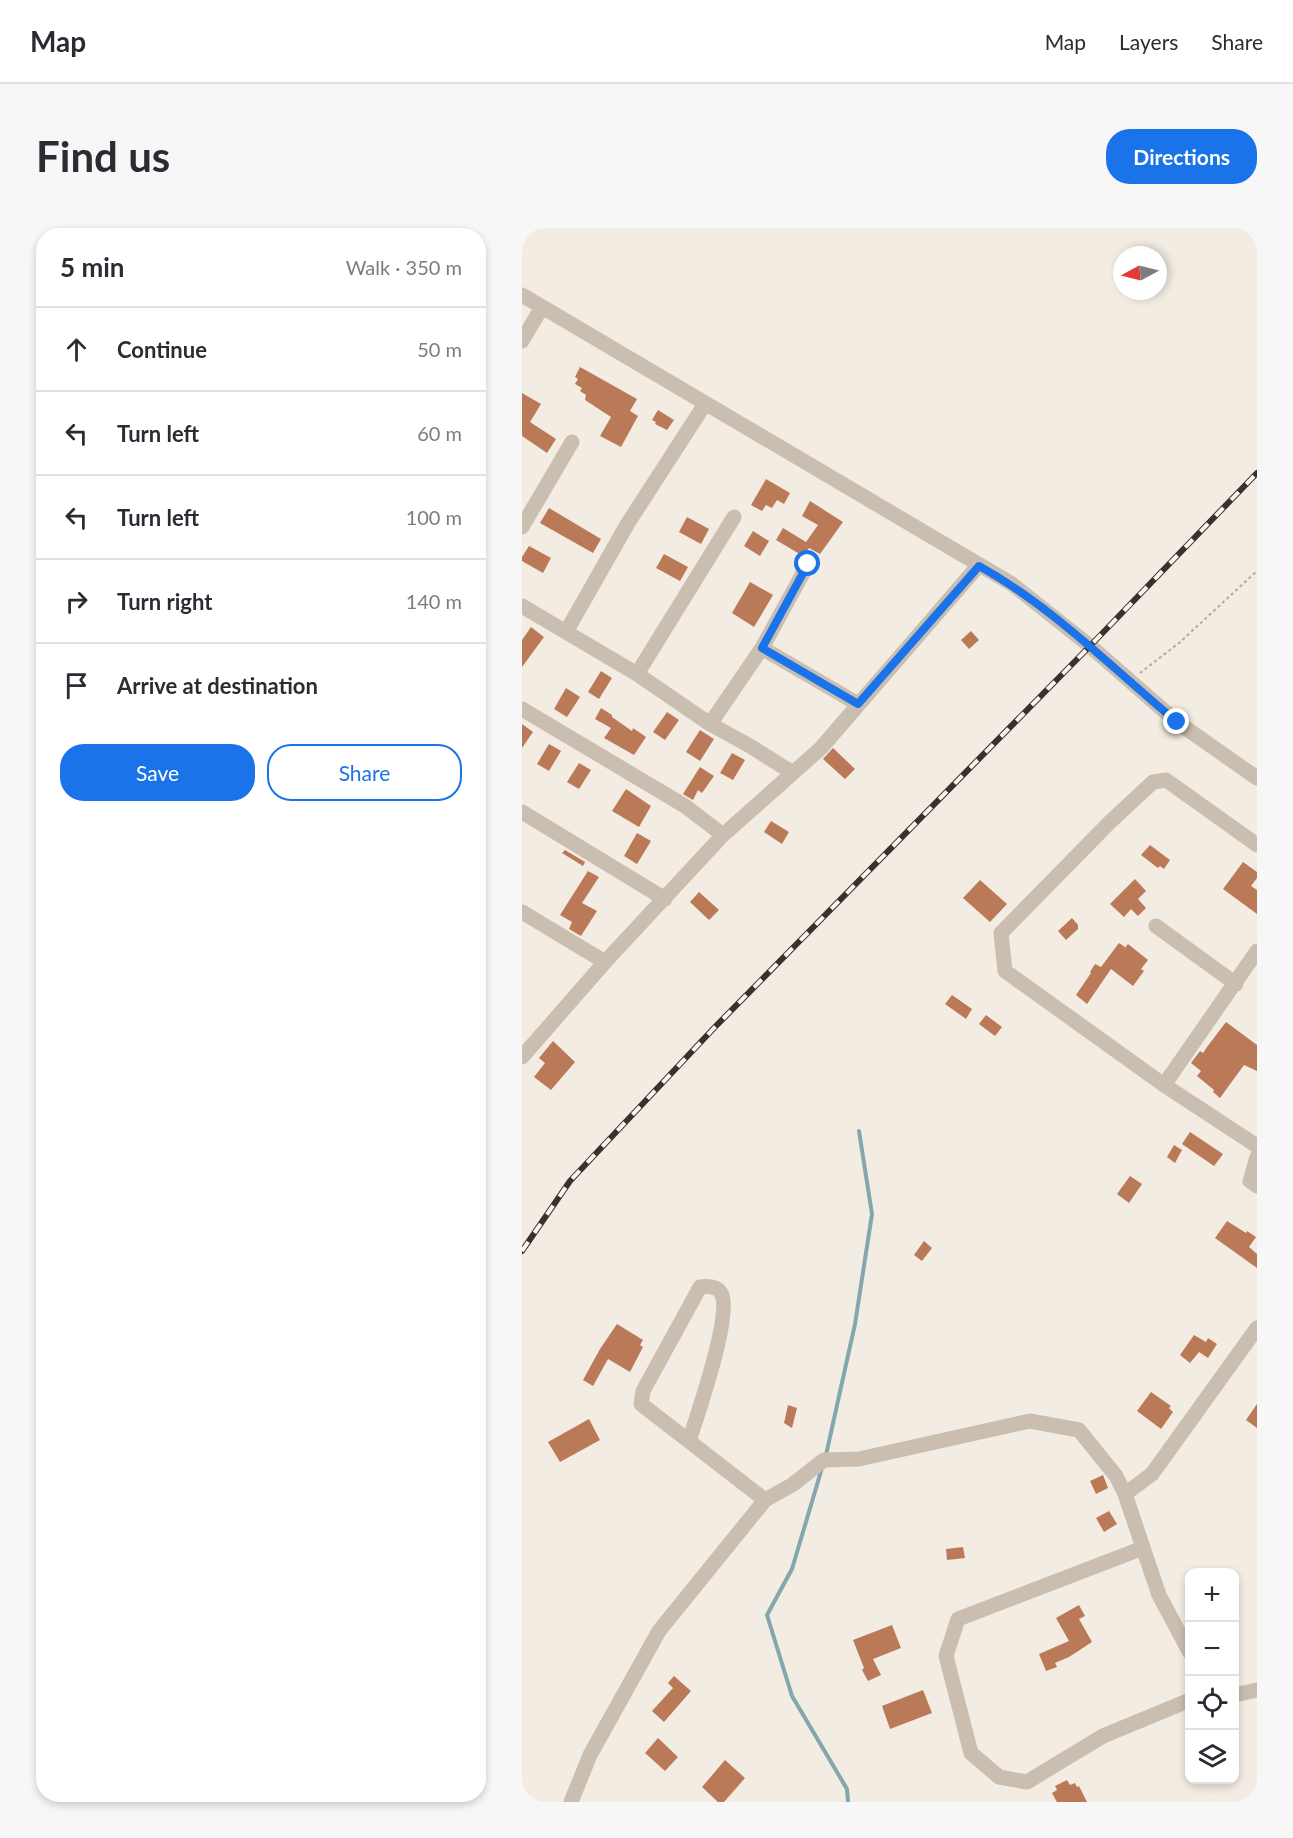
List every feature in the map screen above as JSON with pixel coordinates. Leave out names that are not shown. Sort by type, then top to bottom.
[{"type":"street","points":[[522,295],[1012,584],[1047,610],[1177,722],[1257,778]]},
{"type":"street","points":[[522,341],[542,307]]},
{"type":"street","points":[[566,632],[628,523],[705,404]]},
{"type":"street","points":[[522,527],[572,442]]},
{"type":"street","points":[[637,674],[734,517]]},
{"type":"street","points":[[710,724],[762,648],[808,564]]},
{"type":"street","points":[[522,1058],[605,962],[723,835],[821,748],[979,566]]},
{"type":"street","points":[[522,606],[637,674],[710,724],[793,773]]},
{"type":"street","points":[[762,648],[858,704]]},
{"type":"street","points":[[522,710],[685,806],[723,835]]},
{"type":"street","points":[[1257,845],[1166,780],[1153,782],[1110,822],[1001,933],[1005,971],[1164,1085],[1257,1146]]},
{"type":"street","points":[[522,812],[665,899]]},
{"type":"street","points":[[522,931],[526,915],[605,962]]},
{"type":"street","points":[[1155,926],[1236,984]]},
{"type":"street","points":[[1164,1085],[1257,951]]},
{"type":"street","points":[[1257,1157],[1250,1181],[1257,1186]]},
{"type":"street","points":[[689,1442],[722,1325],[724,1303],[722,1295],[718,1289],[707,1286],[700,1287],[640,1398],[641,1404],[645,1409],[765,1500]]},
{"type":"street","points":[[1125,1494],[1152,1474],[1257,1328]]},
{"type":"street","points":[[571,1802],[590,1755],[659,1631],[765,1500],[792,1485],[825,1460],[859,1459],[1030,1421],[1079,1430],[1116,1476],[1125,1494],[1159,1596],[1185,1644]]},
{"type":"street","points":[[1143,1548],[958,1619],[946,1656],[971,1753],[999,1777],[1026,1782],[1103,1736],[1185,1702]]},
{"type":"street","points":[[1239,1694],[1257,1690]]},
{"type":"path","points":[[1128,681],[1179,643],[1257,571]]},
{"type":"building","points":[[580,367],[637,399],[630,411],[638,416],[621,447],[600,436],[611,417],[585,400],[586,395],[580,391],[582,388],[575,384],[578,379],[575,377]]},
{"type":"building","points":[[522,393],[541,404],[530,422],[556,439],[547,453],[522,436]]},
{"type":"building","points":[[658,410],[674,420],[667,430],[652,420]]},
{"type":"building","points":[[766,479],[790,493],[784,504],[777,500],[772,508],[766,505],[762,511],[751,505]]},
{"type":"building","points":[[810,501],[843,522],[820,554],[809,548],[803,556],[776,540],[783,528],[806,542],[818,525],[802,516]]},
{"type":"building","points":[[549,508],[601,539],[593,553],[540,523]]},
{"type":"building","points":[[687,517],[709,529],[701,544],[679,532]]},
{"type":"building","points":[[753,531],[769,541],[760,556],[744,546]]},
{"type":"building","points":[[529,546],[551,558],[543,573],[522,561]]},
{"type":"building","points":[[664,554],[688,567],[680,581],[656,568]]},
{"type":"building","points":[[750,582],[773,595],[754,627],[732,613]]},
{"type":"building","points":[[531,627],[544,637],[522,667],[522,640]]},
{"type":"building","points":[[971,631],[979,640],[969,649],[961,640]]},
{"type":"building","points":[[601,671],[612,678],[599,699],[588,692]]},
{"type":"building","points":[[566,688],[580,697],[567,717],[554,709]]},
{"type":"building","points":[[601,708],[632,731],[633,728],[646,737],[634,755],[604,738],[611,728],[595,719]]},
{"type":"building","points":[[667,712],[679,720],[665,740],[653,732]]},
{"type":"building","points":[[522,724],[533,732],[522,748]]},
{"type":"building","points":[[700,730],[714,739],[700,761],[686,752]]},
{"type":"building","points":[[549,744],[561,751],[549,771],[537,764]]},
{"type":"building","points":[[833,748],[855,769],[845,779],[823,759]]},
{"type":"building","points":[[732,753],[745,760],[733,780],[720,773]]},
{"type":"building","points":[[579,763],[591,770],[579,789],[567,782]]},
{"type":"building","points":[[700,767],[714,776],[702,793],[698,790],[693,800],[683,794]]},
{"type":"building","points":[[626,789],[651,806],[639,827],[612,811]]},
{"type":"building","points":[[771,821],[789,832],[782,844],[764,832]]},
{"type":"building","points":[[637,833],[651,841],[637,864],[624,856]]},
{"type":"building","points":[[1150,845],[1170,860],[1164,869],[1160,866],[1158,868],[1141,855]]},
{"type":"building","points":[[565,850],[585,862],[583,866],[562,853]]},
{"type":"building","points":[[1243,862],[1257,872],[1257,878],[1251,886],[1257,890],[1257,914],[1223,889]]},
{"type":"building","points":[[588,871],[599,877],[582,903],[597,911],[581,936],[569,929],[572,922],[560,915]]},
{"type":"building","points":[[1135,879],[1146,891],[1138,899],[1146,908],[1138,916],[1131,909],[1124,917],[1110,904]]},
{"type":"building","points":[[980,880],[1007,904],[990,922],[963,898]]},
{"type":"building","points":[[699,892],[719,910],[709,920],[690,902]]},
{"type":"building","points":[[1072,918],[1078,925],[1078,929],[1066,940],[1058,931]]},
{"type":"building","points":[[1119,943],[1125,947],[1124,949],[1128,944],[1148,960],[1141,969],[1144,971],[1133,986],[1111,969],[1087,1004],[1076,995],[1095,964],[1101,967]]},
{"type":"building","points":[[952,995],[972,1009],[966,1019],[945,1004]]},
{"type":"building","points":[[986,1015],[1002,1027],[995,1036],[979,1024]]},
{"type":"building","points":[[1226,1022],[1257,1045],[1257,1071],[1244,1065],[1220,1098],[1197,1076],[1201,1071],[1191,1063],[1200,1051],[1203,1053]]},
{"type":"building","points":[[553,1041],[575,1062],[551,1090],[534,1077],[545,1063],[539,1058]]},
{"type":"building","points":[[1190,1132],[1223,1154],[1214,1166],[1182,1144]]},
{"type":"building","points":[[1174,1145],[1182,1150],[1175,1163],[1167,1157]]},
{"type":"building","points":[[1130,1176],[1142,1184],[1129,1203],[1117,1194]]},
{"type":"building","points":[[1227,1221],[1256,1237],[1249,1247],[1257,1254],[1257,1268],[1215,1238]]},
{"type":"building","points":[[924,1241],[932,1248],[922,1261],[914,1255]]},
{"type":"building","points":[[617,1324],[643,1340],[640,1345],[643,1347],[630,1372],[608,1359],[593,1386],[583,1380]]},
{"type":"building","points":[[1194,1335],[1206,1342],[1208,1338],[1217,1344],[1208,1358],[1199,1352],[1190,1363],[1180,1355]]},
{"type":"building","points":[[1151,1392],[1171,1406],[1169,1408],[1173,1412],[1161,1429],[1137,1411]]},
{"type":"building","points":[[1257,1404],[1257,1428],[1246,1420]]},
{"type":"building","points":[[788,1405],[797,1408],[792,1428],[784,1423]]},
{"type":"building","points":[[589,1419],[600,1440],[560,1462],[548,1442]]},
{"type":"building","points":[[1103,1475],[1108,1488],[1096,1494],[1090,1481]]},
{"type":"building","points":[[1109,1511],[1117,1524],[1104,1532],[1096,1518]]},
{"type":"building","points":[[963,1547],[965,1558],[947,1560],[946,1549]]},
{"type":"building","points":[[1079,1605],[1085,1616],[1079,1619],[1092,1642],[1055,1663],[1057,1667],[1046,1671],[1039,1654],[1069,1641],[1056,1618]]},
{"type":"building","points":[[892,1625],[901,1648],[873,1659],[881,1675],[868,1681],[862,1670],[864,1668],[853,1640]]},
{"type":"building","points":[[674,1676],[691,1691],[664,1722],[652,1711],[673,1688],[668,1683]]},
{"type":"building","points":[[923,1690],[932,1713],[890,1729],[882,1706]]},
{"type":"building","points":[[658,1738],[678,1757],[665,1771],[645,1753]]},
{"type":"building","points":[[725,1760],[745,1778],[724,1802],[718,1802],[702,1787]]},
{"type":"building","points":[[1067,1780],[1070,1785],[1075,1783],[1077,1787],[1079,1786],[1087,1802],[1057,1802],[1052,1793],[1057,1790],[1055,1786]]},
{"type":"waterway","points":[[826,1455],[855,1324],[872,1214],[859,1131]]},
{"type":"waterway","points":[[822,1468],[792,1569],[767,1615],[792,1696],[847,1789],[848,1802]]},
{"type":"railway","points":[[522,1251],[570,1181],[714,1028],[1257,473]]},
{"type":"route","points":[[808,564],[762,648],[858,704],[979,566],[1012,584],[1047,610],[1177,722]]}]
